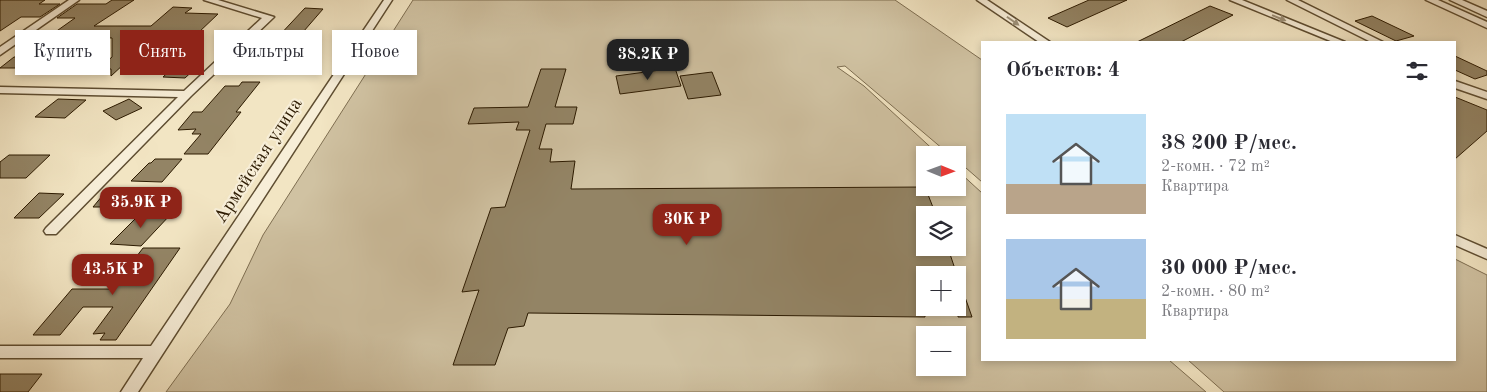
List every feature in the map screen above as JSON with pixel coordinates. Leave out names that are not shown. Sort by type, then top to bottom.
[{"type":"street","points":[[0,52],[75,0]]},
{"type":"street","points":[[51,230],[187,94],[269,17],[208,0]]},
{"type":"street","name":"Армейская улица","points":[[129,392],[388,0]]},
{"type":"street","points":[[982,0],[1044,41]]},
{"type":"street","points":[[1234,0],[1337,41]]},
{"type":"street","points":[[1291,0],[1376,41]]},
{"type":"street","points":[[1430,0],[1487,25]]},
{"type":"street","points":[[1454,0],[1487,14]]},
{"type":"street","points":[[1356,41],[1359,39],[1357,32]]},
{"type":"street","points":[[1456,84],[1487,96]]},
{"type":"street","points":[[0,90],[187,94]]},
{"type":"street","points":[[1456,240],[1487,254]]},
{"type":"street","points":[[0,352],[155,352]]},
{"type":"shaded area","points":[[413,0],[895,0],[981,59],[981,181],[966,168],[966,146],[939,146],[845,66],[837,67],[864,86],[929,146],[916,146],[916,196],[966,196],[966,178],[981,192],[981,361],[1170,361],[1206,392],[166,392],[230,304],[263,235],[365,75],[417,75],[417,30],[394,30]]},
{"type":"shaded area","points":[[1456,260],[1487,275],[1487,392],[1224,392],[1189,361],[1456,361]]},
{"type":"building","points":[[0,0],[45,0],[39,4],[60,4],[40,17],[21,17],[0,31]]},
{"type":"building","points":[[112,0],[134,0],[94,26],[151,26],[173,7],[192,8],[185,13],[218,14],[201,30],[120,30],[120,68],[111,76],[112,38],[110,38],[110,30],[58,30],[75,18],[57,18],[77,4],[106,4]]},
{"type":"building","points":[[1089,0],[1127,0],[1067,27],[1048,18]]},
{"type":"building","points":[[1210,6],[1233,15],[1183,41],[1139,41]]},
{"type":"building","points":[[305,8],[323,9],[305,30],[284,30]]},
{"type":"building","points":[[1372,16],[1414,36],[1396,41],[1355,21]]},
{"type":"building","points":[[1456,56],[1487,71],[1487,75],[1475,79],[1456,70]]},
{"type":"building","points":[[14,57],[15,57],[15,68],[0,68]]},
{"type":"building","points":[[675,68],[681,86],[620,94],[616,76]]},
{"type":"building","points":[[541,69],[566,69],[555,107],[577,107],[573,124],[546,124],[539,149],[552,149],[550,162],[575,161],[571,189],[916,187],[916,196],[929,196],[932,206],[916,206],[916,256],[951,256],[954,266],[916,266],[916,316],[925,317],[528,313],[524,326],[508,328],[495,365],[453,365],[479,290],[462,292],[491,208],[505,207],[530,130],[516,130],[519,122],[468,124],[474,108],[528,107]]},
{"type":"building","points":[[712,72],[721,95],[688,99],[680,76]]},
{"type":"building","points":[[165,75],[188,75],[185,78],[163,77]]},
{"type":"building","points":[[242,82],[260,82],[236,112],[241,112],[208,154],[184,154],[201,134],[192,134],[196,129],[178,130],[193,112],[202,112],[225,86],[239,86]]},
{"type":"building","points":[[1456,97],[1487,110],[1487,131],[1456,158]]},
{"type":"building","points":[[58,99],[86,100],[65,118],[35,117]]},
{"type":"building","points":[[129,99],[142,108],[116,120],[103,111]]},
{"type":"building","points":[[9,155],[50,155],[26,178],[0,178],[0,162]]},
{"type":"building","points":[[155,159],[182,159],[162,182],[131,181],[149,163]]},
{"type":"building","points":[[39,193],[64,194],[39,218],[14,218]]},
{"type":"building","points":[[103,195],[124,195],[114,207],[93,207]]},
{"type":"building","points":[[142,212],[171,214],[141,246],[110,244]]},
{"type":"building","points":[[143,248],[180,248],[116,340],[100,340],[105,333],[93,334],[113,307],[83,307],[60,335],[33,335],[72,289],[112,289]]},
{"type":"building","points":[[966,300],[972,317],[958,317],[966,316]]},
{"type":"building","points":[[0,374],[42,374],[28,392],[0,392]]}]
